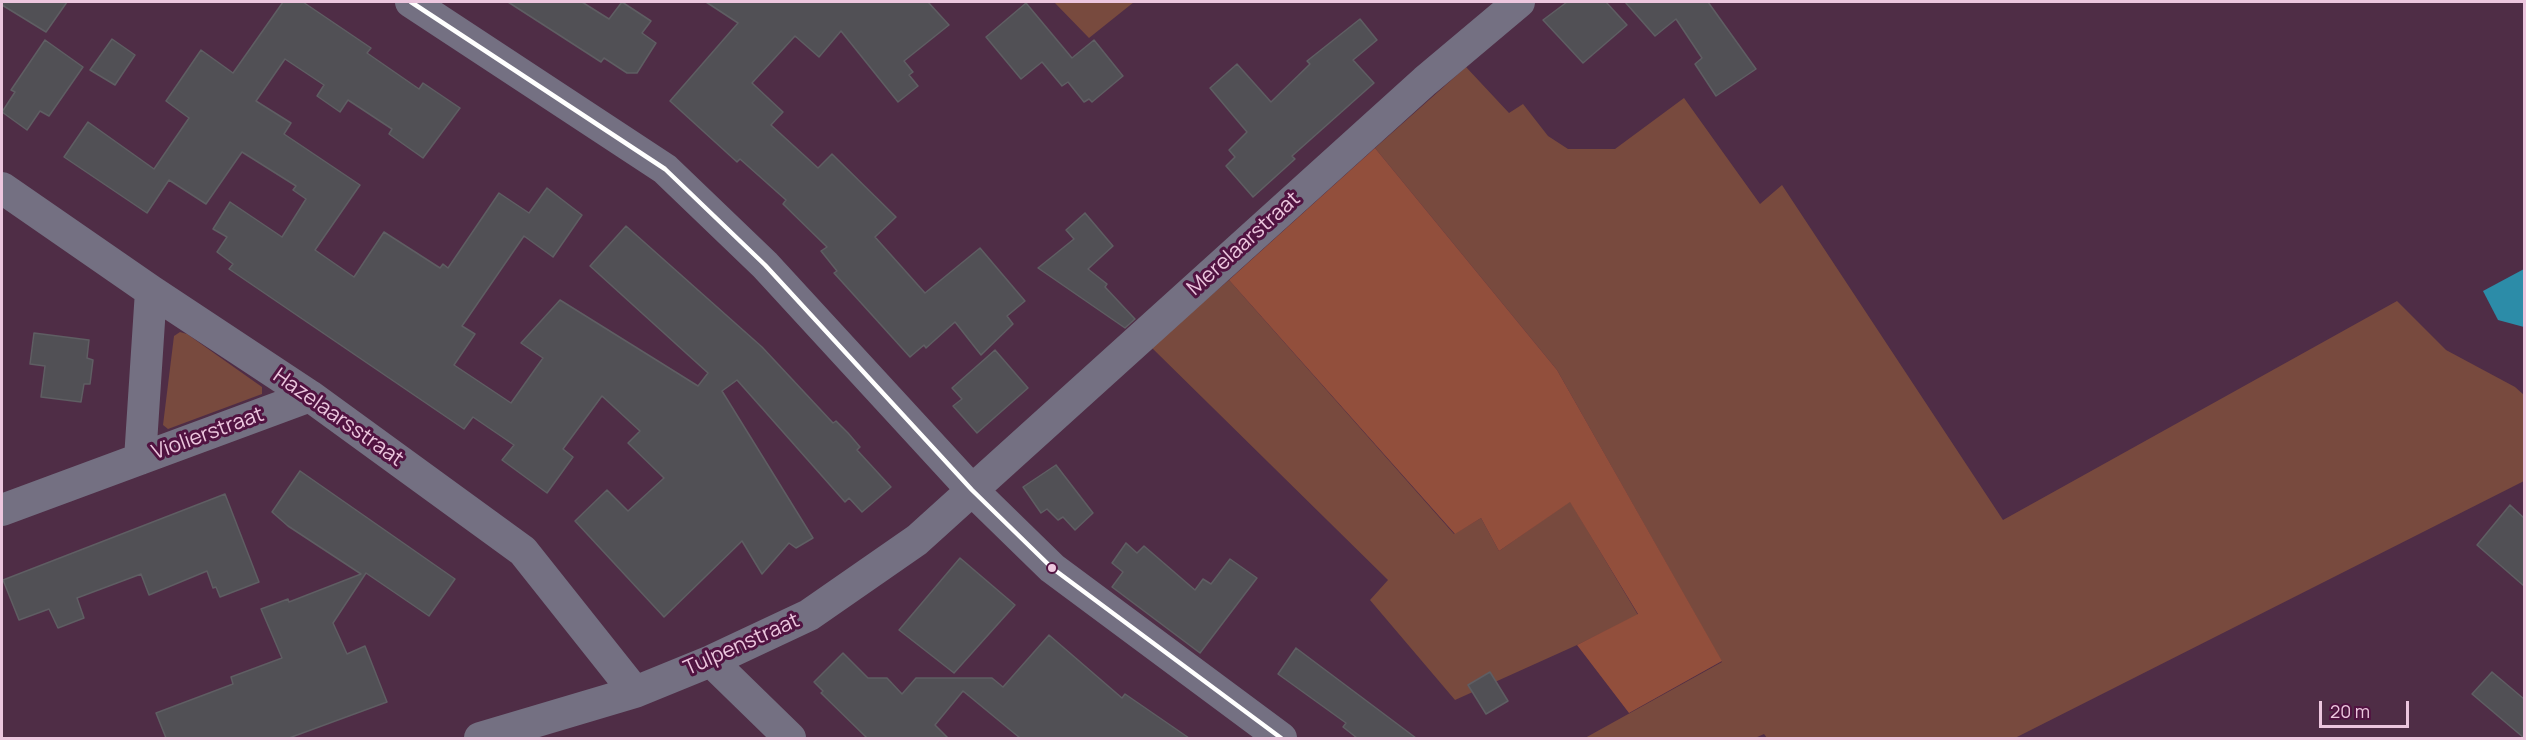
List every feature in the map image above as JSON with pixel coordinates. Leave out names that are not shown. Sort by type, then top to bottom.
[{"type":"street","points":[[411,2],[665,169],[765,265],[972,490],[1052,568],[1281,738]]},
{"type":"street","name":"Merelaarstraat","points":[[972,490],[1425,81],[1519,2]]},
{"type":"street","name":"Hazelaarsstraat","points":[[2,188],[151,291],[310,396],[523,551],[635,692]]},
{"type":"street","name":"Violierstraat","points":[[140,459],[151,291]]},
{"type":"street","name":"Violierstraat","points":[[2,510],[310,396]]},
{"type":"street","name":"Tulpenstraat","points":[[480,738],[635,692],[711,661],[809,615],[917,540],[972,490]]},
{"type":"street","points":[[711,661],[790,738]]},
{"type":"shaded area","points":[[1054,2],[1134,2],[1089,38]]},
{"type":"shaded area","points":[[1466,67],[1509,113],[1523,104],[1548,136],[1568,149],[1615,149],[1684,98],[1760,204],[1782,185],[2003,520],[2397,301],[2446,350],[2515,387],[2524,395],[2524,481],[2015,738],[1767,738],[1764,734],[1755,738],[1585,738],[1722,662],[1557,370],[1375,148]]},
{"type":"shaded area","points":[[1375,148],[1557,370],[1722,661],[1629,713],[1577,645],[1638,614],[1570,502],[1499,551],[1481,518],[1455,534],[1229,280]]},
{"type":"shaded area","points":[[1229,280],[1454,534],[1481,518],[1499,551],[1570,501],[1638,615],[1455,700],[1370,600],[1388,580],[1151,347]]},
{"type":"shaded area","points":[[180,332],[187,334],[262,387],[262,394],[168,429],[163,425],[174,336]]},
{"type":"water","points":[[2524,269],[2524,327],[2498,320],[2483,291]]},
{"type":"building","points":[[2,2],[67,2],[46,32],[2,5]]},
{"type":"building","points":[[283,2],[303,2],[371,48],[367,53],[419,89],[423,83],[460,108],[423,158],[389,134],[392,129],[348,100],[340,112],[317,96],[324,85],[285,59],[256,101],[291,123],[284,134],[360,185],[315,250],[354,277],[384,232],[440,268],[443,264],[448,268],[499,193],[529,213],[547,188],[582,215],[553,257],[524,236],[462,326],[475,334],[454,365],[511,403],[543,358],[521,343],[560,300],[698,386],[708,373],[590,266],[626,226],[762,347],[833,423],[836,421],[848,433],[860,447],[857,450],[891,487],[862,512],[849,498],[845,502],[737,380],[722,391],[813,538],[796,548],[789,543],[762,574],[742,541],[664,617],[575,521],[607,490],[628,511],[664,478],[628,443],[640,431],[602,396],[563,449],[573,457],[547,493],[502,460],[514,445],[473,417],[464,429],[229,269],[233,264],[217,252],[227,237],[213,229],[230,202],[282,237],[306,199],[293,190],[296,186],[242,152],[206,204],[169,180],[147,213],[64,157],[88,122],[154,169],[189,118],[166,101],[201,50],[233,73]]},
{"type":"building","points":[[508,2],[582,2],[609,19],[622,2],[651,21],[642,33],[656,43],[637,73],[627,73],[604,58],[601,62]]},
{"type":"building","points":[[706,2],[928,2],[949,25],[904,61],[913,72],[909,75],[918,86],[898,102],[841,31],[819,57],[795,36],[752,83],[783,112],[771,125],[818,168],[832,154],[896,217],[875,237],[925,293],[980,248],[1025,301],[1007,316],[1013,324],[981,355],[955,322],[926,348],[924,345],[910,357],[834,273],[837,271],[821,251],[827,247],[783,204],[786,200],[740,159],[737,162],[670,101],[738,23]]},
{"type":"building","points":[[1567,2],[1606,2],[1627,25],[1583,63],[1543,20]]},
{"type":"building","points":[[1625,2],[1708,2],[1756,69],[1716,96],[1695,64],[1702,58],[1676,19],[1655,36]]},
{"type":"building","points":[[1026,3],[1072,58],[1094,40],[1123,76],[1092,102],[1089,99],[1084,102],[1068,82],[1062,86],[1042,62],[1021,79],[986,37]]},
{"type":"building","points":[[1360,19],[1377,40],[1353,60],[1374,83],[1292,156],[1295,159],[1253,197],[1226,166],[1235,157],[1229,150],[1247,132],[1210,88],[1237,64],[1271,102],[1310,64],[1307,61]]},
{"type":"building","points":[[112,39],[135,55],[115,85],[90,70]]},
{"type":"building","points":[[45,40],[83,67],[49,116],[40,111],[27,130],[2,112],[15,92],[11,90]]},
{"type":"building","points":[[1085,213],[1113,246],[1088,269],[1107,284],[1105,287],[1135,319],[1125,328],[1038,268],[1074,239],[1066,230]]},
{"type":"building","points":[[34,333],[89,340],[87,358],[93,360],[90,384],[84,384],[81,402],[41,397],[45,366],[30,364]]},
{"type":"building","points":[[995,350],[1028,388],[977,433],[953,406],[962,399],[952,388]]},
{"type":"building","points":[[1056,465],[1093,513],[1075,530],[1063,517],[1058,520],[1047,509],[1041,513],[1023,487]]},
{"type":"building","points":[[300,471],[455,579],[429,616],[366,573],[333,623],[347,654],[365,646],[387,702],[289,738],[166,738],[156,713],[233,684],[231,677],[282,658],[261,609],[288,599],[289,602],[361,574],[288,526],[272,512]]},
{"type":"building","points":[[225,494],[259,582],[220,597],[216,587],[213,588],[207,571],[149,595],[141,574],[77,598],[84,618],[58,628],[49,609],[19,620],[3,580]]},
{"type":"building","points":[[2510,505],[2524,518],[2524,586],[2477,545]]},
{"type":"building","points":[[1126,543],[1137,553],[1144,546],[1195,590],[1203,579],[1211,584],[1230,559],[1257,578],[1200,653],[1112,587],[1123,572],[1112,563]]},
{"type":"building","points":[[960,558],[1015,605],[954,673],[899,630]]},
{"type":"building","points":[[1049,635],[1122,698],[1125,694],[1189,738],[1020,738],[963,691],[935,725],[948,738],[867,738],[821,693],[823,691],[814,682],[843,653],[868,678],[887,678],[902,694],[916,678],[992,678],[1003,687]]},
{"type":"building","points":[[1296,648],[1416,738],[1357,738],[1343,727],[1346,723],[1278,674]]},
{"type":"building","points":[[1490,672],[1508,701],[1486,714],[1468,685]]},
{"type":"building","points":[[2492,672],[2524,699],[2524,738],[2472,694]]},
{"type":"transit line","points":[[411,2],[665,169],[765,265],[972,490],[1052,568],[1281,738]]}]
